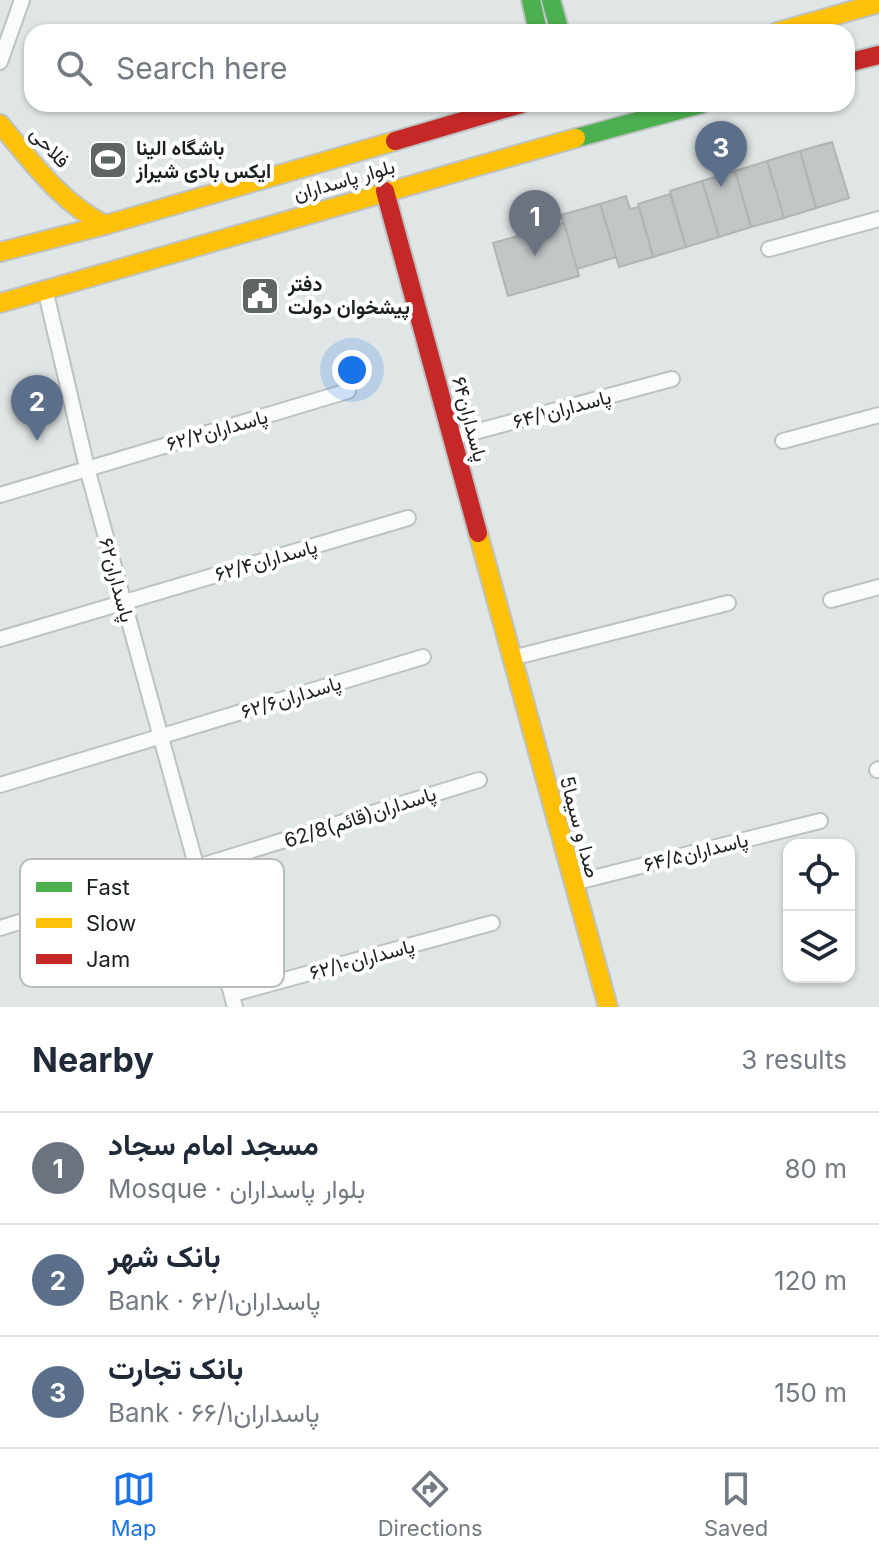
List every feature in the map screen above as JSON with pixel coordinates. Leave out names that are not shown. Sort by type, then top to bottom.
[{"type":"main road","points":[[531,0],[536,24]]},
{"type":"main road","points":[[551,0],[558,24]]},
{"type":"main road","points":[[805,24],[879,3]]},
{"type":"main road","points":[[855,61],[879,55]]},
{"type":"main road","name":"بلوار پاسداران","points":[[0,252],[105,225],[487,112]]},
{"type":"main road","name":"بلوار پاسداران","points":[[0,303],[385,191],[672,112]]},
{"type":"main road","name":"فلاحی","points":[[0,124],[66,199],[85,216],[105,225]]},
{"type":"main road","name":"پاسداران۶۴","points":[[385,191],[512,658]]},
{"type":"main road","name":"فلاحی","points":[[45,241],[62,223],[66,199]]},
{"type":"main road","name":"5صدا و سیما","points":[[512,658],[608,1007]]},
{"type":"street","points":[[0,62],[25,1]]},
{"type":"street","points":[[769,249],[879,219]]},
{"type":"street","name":"پاسداران۶۲","points":[[45,289],[87,468],[193,859]]},
{"type":"street","name":"پاسداران۶۴/۱","points":[[452,438],[672,379]]},
{"type":"street","name":"پاسداران۶۲/۲","points":[[0,495],[348,391]]},
{"type":"street","points":[[783,441],[879,415]]},
{"type":"street","name":"پاسداران۶۲/۴","points":[[0,639],[408,518]]},
{"type":"street","points":[[831,600],[879,587]]},
{"type":"street","points":[[512,658],[728,603]]},
{"type":"street","name":"پاسداران۶۲/۶","points":[[0,785],[423,657]]},
{"type":"street","name":"62/8پاسداران(قائم)","points":[[228,859],[479,780]]},
{"type":"street","name":"پاسداران۶۴/۵","points":[[573,883],[820,821]]},
{"type":"street","name":"62/8پاسداران(قائم)","points":[[0,928],[20,922]]},
{"type":"street","name":"پاسداران۶۲/۱۰","points":[[284,985],[492,923]]},
{"type":"street","name":"پاسداران۶۲/۱۰","points":[[234,1000],[278,987]]},
{"type":"building","points":[[832,142],[849,198],[816,208],[800,151]]},
{"type":"building","points":[[800,151],[816,208],[784,218],[767,161]]},
{"type":"building","points":[[767,161],[784,218],[751,227],[735,171]]},
{"type":"building","points":[[735,171],[751,227],[719,237],[702,181]]},
{"type":"building","points":[[702,181],[719,237],[686,247],[670,191]]},
{"type":"building","points":[[670,194],[686,247],[653,257],[638,204]]},
{"type":"building","points":[[626,196],[630,209],[639,207],[653,257],[619,267],[600,204]]},
{"type":"building","points":[[600,204],[616,257],[577,269],[561,215]]},
{"type":"building","points":[[564,223],[579,276],[508,296],[493,243]]},
{"type":"traffic: fast","points":[[531,0],[536,24]]},
{"type":"traffic: fast","points":[[551,0],[558,24]]},
{"type":"traffic: fast","points":[[576,138],[672,112]]},
{"type":"traffic: slow","points":[[805,24],[879,3]]},
{"type":"traffic: slow","points":[[0,124],[60,193],[105,225]]},
{"type":"traffic: slow","points":[[0,303],[576,138]]},
{"type":"traffic: slow","points":[[0,252],[105,225],[395,141]]},
{"type":"traffic: slow","points":[[478,533],[608,1007]]},
{"type":"traffic: jam","points":[[855,61],[879,55]]},
{"type":"traffic: jam","points":[[395,141],[494,112]]},
{"type":"traffic: jam","points":[[385,191],[478,533]]},
{"type":"place","name":"باشگاه الینا ایکس بادی شیراز","points":[[108,160]]},
{"type":"place","name":"بانک تجارت","points":[[721,187]]},
{"type":"place","name":"مسجد امام سجاد","points":[[535,256]]},
{"type":"place","name":"دفتر پیشخوان دولت","points":[[260,296]]},
{"type":"place","name":"بانک شهر","points":[[37,441]]}]
